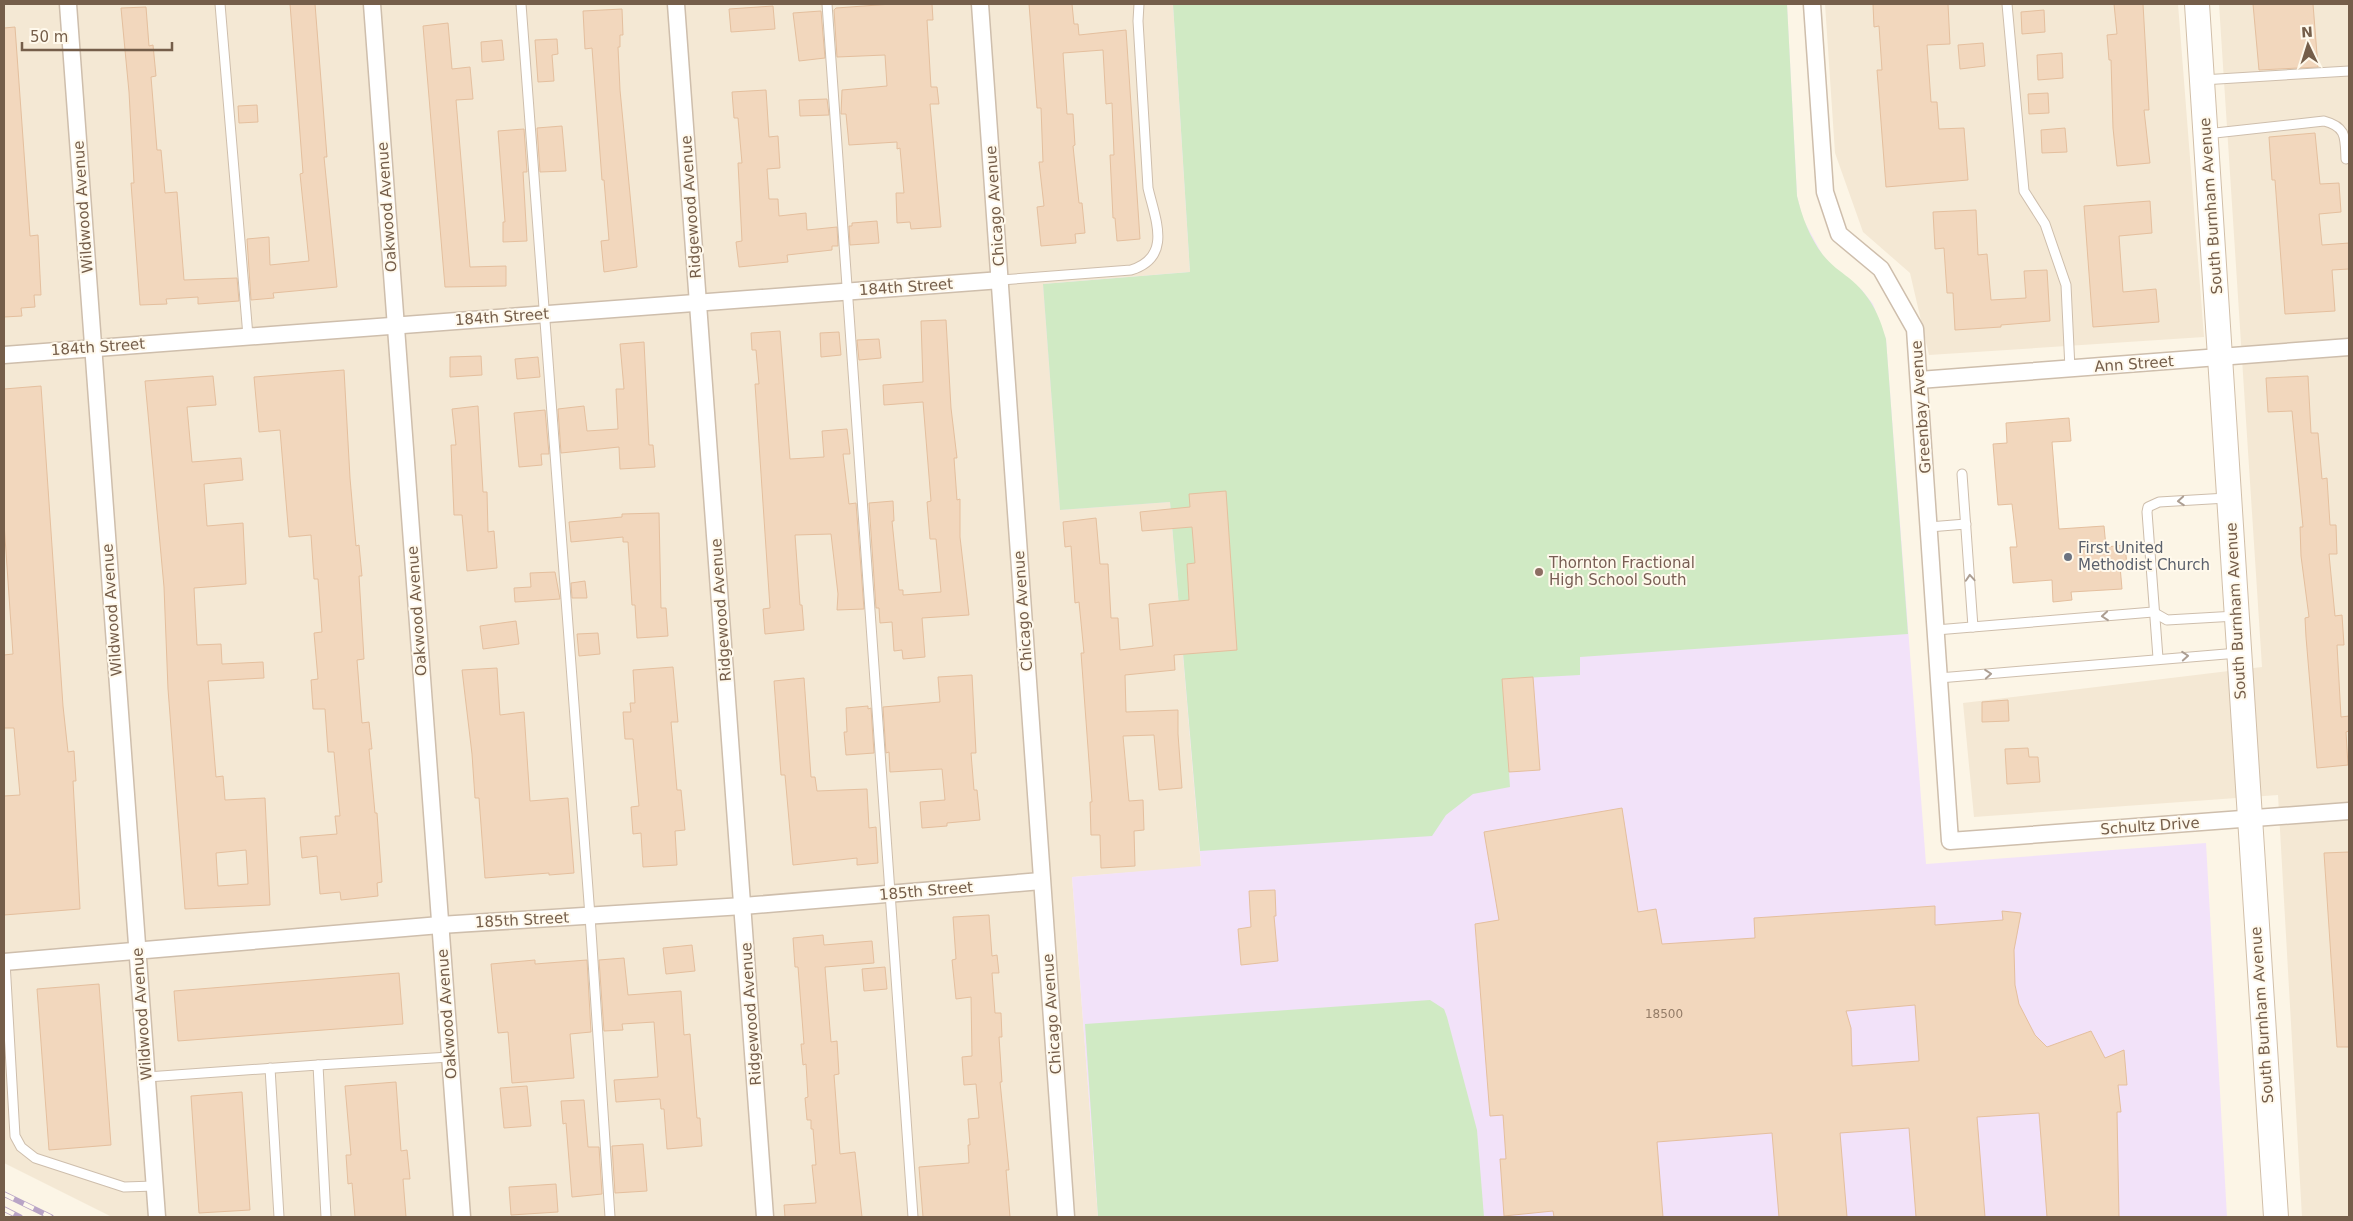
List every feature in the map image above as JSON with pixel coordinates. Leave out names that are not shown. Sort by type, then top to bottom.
[{"type":"main road","name":"South Burnham Avenue","points":[[2197,4],[2222,358],[2238,653],[2276,1217]]},
{"type":"street","name":"Wildwood Avenue","points":[[68,4],[157,1217]]},
{"type":"street","name":"Oakwood Avenue","points":[[372,4],[462,1217]]},
{"type":"street","name":"Ridgewood Avenue","points":[[676,4],[765,1217]]},
{"type":"street","name":"Chicago Avenue","points":[[980,4],[1066,1217]]},
{"type":"street","name":"Greenbay Avenue","points":[[1812,4],[1825,192],[1839,234],[1882,269],[1916,329],[1950,841]]},
{"type":"street","name":"184th Street","points":[[4,355],[1001,280]]},
{"type":"street","name":"Ann Street","points":[[1919,380],[2349,347]]},
{"type":"street","name":"Schultz Drive","points":[[1950,841],[2349,811]]},
{"type":"street","name":"185th Street","points":[[4,962],[440,925],[743,906],[1041,881]]},
{"type":"lane","points":[[220,4],[248,336]]},
{"type":"lane","points":[[521,4],[590,916],[610,1217]]},
{"type":"lane","points":[[828,4],[892,894],[913,1217]]},
{"type":"lane","points":[[1001,280],[1131,270],[1146,263],[1156,250],[1156,220],[1148,188],[1138,20],[1139,4]]},
{"type":"lane","points":[[2007,4],[2024,191],[2045,224],[2066,285],[2070,369]]},
{"type":"lane","points":[[2202,80],[2349,70]]},
{"type":"lane","points":[[2206,134],[2324,121],[2336,124],[2345,136],[2346,159]]},
{"type":"lane","points":[[1962,474],[1973,627]]},
{"type":"lane","points":[[2158,658],[2153,612],[2148,507],[2159,502],[2230,498]]},
{"type":"lane","points":[[1929,527],[1966,524]]},
{"type":"lane","points":[[1936,630],[2153,612],[2167,620],[2237,616]]},
{"type":"lane","points":[[1939,678],[2158,658],[2238,653]]},
{"type":"lane","points":[[4,962],[15,1136],[21,1148],[35,1158],[124,1187],[155,1186]]},
{"type":"lane","points":[[147,1077],[450,1057]]},
{"type":"lane","points":[[318,1066],[326,1217]]},
{"type":"lane","points":[[270,1068],[279,1217]]},
{"type":"shaded area","points":[[4,4],[1173,4],[1190,272],[1043,284],[1170,501],[1201,867],[1072,877],[1098,1217],[112,1217],[4,1163]]},
{"type":"shaded area","name":"Thornton Fractional High School South","points":[[1173,4],[1787,4],[1797,196],[1803,219],[1822,254],[1833,267],[1862,290],[1873,304],[1886,339],[1926,864],[2206,843],[2227,1217],[1098,1217],[1072,877],[1201,866],[1170,502],[1060,510],[1043,284],[1190,272]]},
{"type":"shaded area","points":[[1825,4],[2178,4],[2204,337],[1929,355],[1910,273],[1863,232],[1835,153]]},
{"type":"shaded area","points":[[2219,4],[2349,4],[2349,1217],[2302,1217],[2278,795],[1974,817],[1963,703],[2262,667]]},
{"type":"green space","points":[[1173,4],[1787,4],[1797,196],[1799,204],[1814,242],[1829,262],[1863,291],[1877,313],[1886,339],[1908,634],[1580,657],[1580,675],[1503,679],[1510,787],[1473,794],[1446,815],[1432,836],[1200,851],[1170,502],[1060,510],[1043,284],[1190,272]]},
{"type":"green space","points":[[1430,1000],[1444,1009],[1447,1017],[1477,1130],[1484,1217],[1098,1217],[1085,1024]]},
{"type":"building","points":[[290,4],[315,4],[327,157],[324,157],[337,287],[273,293],[274,298],[251,300],[247,239],[269,237],[270,265],[309,261],[300,174],[303,173]]},
{"type":"building","points":[[892,4],[932,4],[933,20],[927,20],[931,87],[937,87],[939,104],[930,104],[941,227],[911,229],[910,222],[897,223],[896,193],[904,193],[900,148],[897,149],[897,142],[849,145],[846,114],[841,114],[842,90],[887,86],[885,55],[837,57],[834,10],[836,8]]},
{"type":"building","points":[[1029,4],[1072,4],[1074,24],[1078,24],[1079,35],[1126,30],[1140,239],[1117,241],[1115,218],[1113,218],[1110,155],[1114,155],[1112,103],[1106,104],[1103,50],[1063,53],[1067,114],[1073,114],[1075,145],[1073,146],[1079,203],[1082,203],[1085,233],[1075,234],[1076,243],[1041,246],[1037,207],[1044,206],[1039,162],[1043,162],[1041,108],[1037,108]]},
{"type":"building","points":[[1873,4],[1948,4],[1950,44],[1927,45],[1931,102],[1937,102],[1939,129],[1964,128],[1968,180],[1886,187],[1877,70],[1882,70],[1879,26],[1874,27]]},
{"type":"building","points":[[2114,4],[2143,4],[2149,110],[2144,110],[2150,163],[2117,166],[2113,128],[2111,60],[2109,60],[2107,35],[2117,34]]},
{"type":"building","points":[[2253,4],[2313,4],[2318,67],[2259,70]]},
{"type":"building","points":[[773,6],[775,29],[731,32],[729,9]]},
{"type":"building","points":[[146,7],[149,46],[153,45],[156,76],[151,77],[157,150],[161,150],[165,193],[177,192],[184,280],[237,278],[239,301],[198,304],[198,297],[166,299],[167,304],[140,305],[131,183],[134,183],[129,92],[121,8]]},
{"type":"building","points":[[622,9],[623,35],[620,35],[620,47],[618,47],[620,90],[637,267],[604,272],[601,241],[609,240],[604,180],[602,180],[592,48],[585,49],[583,11]]},
{"type":"building","points":[[2044,10],[2045,32],[2022,34],[2021,12]]},
{"type":"building","points":[[821,11],[825,58],[799,61],[793,13]]},
{"type":"building","points":[[448,23],[452,69],[470,67],[473,99],[456,100],[470,267],[506,266],[506,286],[445,287],[423,26]]},
{"type":"building","points":[[15,27],[30,236],[38,235],[41,295],[34,295],[35,307],[21,308],[22,316],[4,317],[4,28]]},
{"type":"building","points":[[557,39],[558,54],[552,55],[554,81],[538,82],[535,40]]},
{"type":"building","points":[[502,40],[504,60],[482,62],[481,42]]},
{"type":"building","points":[[1983,43],[1985,66],[1960,69],[1958,45]]},
{"type":"building","points":[[2062,53],[2063,78],[2038,80],[2037,55]]},
{"type":"building","points":[[766,90],[769,137],[778,136],[780,168],[767,169],[769,199],[778,199],[779,216],[806,213],[807,230],[837,227],[838,246],[832,246],[832,250],[787,255],[788,262],[739,267],[736,242],[742,241],[738,163],[742,163],[738,118],[734,118],[732,92]]},
{"type":"building","points":[[2048,93],[2049,113],[2029,114],[2028,94]]},
{"type":"building","points":[[827,99],[829,115],[800,116],[799,100]]},
{"type":"building","points":[[257,105],[258,122],[239,123],[238,106]]},
{"type":"building","points":[[562,126],[566,171],[540,172],[537,128]]},
{"type":"building","points":[[2065,128],[2067,152],[2042,153],[2041,130]]},
{"type":"building","points":[[524,129],[527,172],[523,172],[527,241],[503,242],[503,222],[505,222],[498,131]]},
{"type":"building","points":[[2315,133],[2320,184],[2339,183],[2341,212],[2319,214],[2322,245],[2349,243],[2349,269],[2332,270],[2335,311],[2285,314],[2275,180],[2272,180],[2269,137]]},
{"type":"building","points":[[2150,201],[2152,233],[2119,236],[2123,292],[2156,289],[2159,322],[2093,327],[2084,206]]},
{"type":"building","points":[[1976,210],[1978,255],[1987,254],[1991,300],[2026,298],[2024,271],[2047,270],[2050,321],[1955,330],[1953,293],[1947,293],[1944,248],[1935,249],[1933,212]]},
{"type":"building","points":[[877,221],[879,243],[850,245],[849,226],[852,226],[852,223]]},
{"type":"building","points":[[946,320],[951,408],[957,458],[954,458],[957,500],[960,499],[960,537],[969,615],[922,618],[925,657],[903,659],[902,650],[894,651],[892,622],[880,623],[879,608],[876,608],[869,503],[893,501],[894,521],[892,521],[899,590],[903,590],[903,595],[941,592],[936,539],[930,539],[927,502],[931,501],[923,402],[884,405],[883,385],[923,382],[921,321]]},
{"type":"building","points":[[780,331],[790,459],[824,457],[822,431],[847,429],[850,454],[843,454],[849,504],[856,503],[864,609],[837,610],[838,594],[831,534],[795,535],[800,605],[802,605],[804,630],[765,634],[763,609],[770,608],[755,384],[759,384],[756,350],[752,350],[751,333]]},
{"type":"building","points":[[839,332],[841,355],[821,357],[820,333]]},
{"type":"building","points":[[879,339],[881,358],[859,360],[857,340]]},
{"type":"building","points":[[644,342],[649,445],[653,445],[655,467],[620,469],[619,447],[561,453],[558,409],[584,406],[587,431],[618,429],[616,389],[624,389],[620,344]]},
{"type":"building","points":[[481,356],[482,375],[450,377],[450,357]]},
{"type":"building","points":[[538,357],[540,377],[517,379],[515,359]]},
{"type":"building","points":[[344,370],[350,478],[356,546],[359,545],[362,576],[359,576],[364,659],[357,660],[362,723],[369,722],[372,749],[369,749],[375,813],[377,813],[382,882],[377,883],[378,896],[341,900],[340,892],[320,894],[317,856],[302,858],[300,837],[337,834],[335,816],[340,816],[334,752],[328,752],[325,709],[313,709],[311,680],[318,679],[314,633],[322,632],[318,579],[314,579],[311,535],[289,537],[280,430],[259,432],[254,377]]},
{"type":"building","points":[[213,376],[216,405],[187,407],[192,462],[241,458],[243,480],[204,484],[207,526],[243,523],[246,584],[194,588],[197,645],[221,644],[222,664],[263,662],[264,678],[208,681],[216,777],[223,776],[225,800],[265,798],[270,905],[185,909],[168,689],[164,587],[145,381]],"holes":[[[246,850],[248,884],[218,886],[216,853]]]},
{"type":"building","points":[[2308,376],[2311,433],[2318,433],[2322,479],[2327,478],[2330,525],[2336,525],[2337,554],[2329,554],[2335,616],[2342,615],[2344,645],[2337,645],[2341,717],[2349,716],[2349,731],[2346,732],[2348,765],[2317,768],[2306,637],[2305,618],[2309,617],[2301,556],[2300,527],[2303,527],[2292,411],[2268,412],[2266,378]]},
{"type":"building","points":[[41,386],[63,706],[68,752],[74,751],[76,781],[73,781],[80,909],[4,915],[4,796],[20,795],[14,728],[4,728],[4,655],[13,654],[4,523],[4,389]]},
{"type":"building","points":[[478,406],[483,492],[487,492],[488,532],[494,531],[497,568],[467,571],[462,515],[454,515],[451,445],[456,445],[452,409]]},
{"type":"building","points":[[545,410],[549,454],[541,454],[542,465],[519,467],[514,413]]},
{"type":"building","points":[[2069,418],[2071,441],[2052,442],[2059,529],[2104,526],[2106,547],[2125,545],[2127,566],[2120,566],[2122,589],[2071,592],[2072,600],[2053,602],[2052,580],[2013,583],[2010,547],[2017,547],[2012,504],[1998,505],[1993,444],[2007,443],[2006,423]]},
{"type":"building","points":[[1226,491],[1237,650],[1174,655],[1175,670],[1125,675],[1126,712],[1178,710],[1182,788],[1159,790],[1154,735],[1123,736],[1129,801],[1143,800],[1144,830],[1134,831],[1135,866],[1101,868],[1100,835],[1091,835],[1090,802],[1092,802],[1081,653],[1084,653],[1079,602],[1075,603],[1071,546],[1065,547],[1063,522],[1096,518],[1100,564],[1108,564],[1111,618],[1118,618],[1120,650],[1153,646],[1149,604],[1189,600],[1187,564],[1195,563],[1192,527],[1142,531],[1140,512],[1190,507],[1189,494]]},
{"type":"building","points":[[659,513],[661,608],[666,608],[668,636],[637,638],[635,605],[632,605],[628,542],[623,542],[623,537],[571,542],[569,522],[622,517],[622,514]]},
{"type":"building","points":[[555,572],[560,599],[515,602],[514,588],[531,587],[530,573]]},
{"type":"building","points":[[585,581],[587,598],[572,598],[571,583]]},
{"type":"building","points":[[516,621],[519,644],[483,649],[480,626]]},
{"type":"building","points":[[598,633],[600,654],[579,656],[577,634]]},
{"type":"building","points":[[673,667],[678,722],[671,722],[677,790],[681,790],[685,830],[675,831],[677,865],[643,867],[641,833],[633,834],[631,807],[639,806],[633,739],[625,739],[623,712],[631,712],[630,703],[635,703],[633,670]]},
{"type":"building","points":[[497,668],[500,715],[524,712],[530,801],[568,798],[574,873],[485,878],[479,798],[475,798],[462,670]]},
{"type":"building","points":[[972,675],[976,753],[971,753],[974,790],[977,790],[980,820],[947,823],[947,826],[922,828],[920,802],[945,800],[942,769],[890,772],[889,752],[886,753],[883,707],[940,702],[938,677]]},
{"type":"building","points":[[1533,677],[1540,770],[1509,772],[1502,679]]},
{"type":"building","points":[[804,678],[811,777],[815,777],[817,791],[867,789],[869,828],[876,827],[878,863],[857,865],[857,858],[793,865],[785,775],[781,775],[774,681]]},
{"type":"building","points":[[2008,700],[2009,721],[1982,722],[1982,702]]},
{"type":"building","points":[[868,706],[868,709],[871,708],[874,753],[846,755],[844,732],[847,732],[846,708]]},
{"type":"building","points":[[2028,748],[2029,757],[2038,757],[2040,782],[2007,784],[2005,749]]},
{"type":"building","points":[[1622,808],[1638,912],[1656,909],[1662,944],[1755,938],[1754,918],[1935,906],[1935,925],[2003,920],[2002,911],[2021,913],[2014,950],[2015,985],[2019,1004],[2035,1035],[2047,1047],[2091,1031],[2105,1058],[2124,1050],[2127,1085],[2118,1085],[2121,1112],[2117,1112],[2119,1217],[2047,1217],[2039,1113],[1977,1117],[1985,1217],[1916,1217],[1909,1128],[1840,1133],[1847,1217],[1779,1217],[1772,1133],[1657,1142],[1663,1217],[1554,1217],[1553,1211],[1504,1216],[1500,1159],[1506,1159],[1503,1115],[1490,1116],[1475,924],[1499,920],[1484,832]],"holes":[[[1915,1005],[1919,1061],[1852,1066],[1851,1028],[1846,1011]]]},
{"type":"building","points":[[2349,852],[2349,1047],[2337,1047],[2324,853]]},
{"type":"building","points":[[1275,890],[1276,916],[1274,916],[1278,961],[1241,965],[1238,929],[1251,927],[1249,891]]},
{"type":"building","points":[[989,915],[992,956],[997,955],[999,973],[992,973],[995,1013],[1001,1013],[1002,1037],[999,1037],[1002,1082],[1000,1082],[1009,1170],[1006,1170],[1010,1217],[923,1217],[919,1167],[969,1163],[968,1119],[979,1118],[976,1084],[964,1085],[962,1057],[972,1056],[971,997],[956,999],[952,960],[956,959],[953,917]]},
{"type":"building","points":[[823,935],[824,945],[872,941],[874,963],[825,967],[831,1042],[837,1041],[839,1074],[834,1075],[840,1154],[855,1152],[862,1217],[785,1217],[784,1205],[816,1203],[812,1165],[816,1165],[813,1129],[811,1129],[811,1120],[807,1120],[805,1098],[808,1097],[806,1064],[803,1065],[801,1044],[804,1044],[798,967],[795,967],[793,938]]},
{"type":"building","points":[[692,945],[695,971],[666,974],[663,948]]},
{"type":"building","points":[[624,958],[628,995],[681,991],[684,1035],[690,1034],[697,1118],[700,1118],[702,1146],[667,1149],[664,1109],[661,1109],[660,1099],[616,1102],[614,1080],[658,1077],[654,1022],[622,1024],[623,1030],[604,1031],[599,960]]},
{"type":"building","points":[[535,960],[535,964],[587,960],[591,1032],[570,1034],[574,1078],[512,1083],[508,1032],[498,1033],[491,964]]},
{"type":"building","points":[[885,967],[887,989],[864,991],[862,969]]},
{"type":"building","points":[[399,973],[403,1024],[178,1041],[174,991]]},
{"type":"building","points":[[99,984],[111,1145],[49,1150],[37,989]]},
{"type":"building","points":[[396,1082],[401,1151],[407,1150],[410,1179],[403,1179],[406,1217],[355,1217],[352,1183],[348,1184],[346,1155],[351,1155],[345,1086]]},
{"type":"building","points":[[527,1086],[531,1126],[504,1128],[500,1088]]},
{"type":"building","points":[[242,1092],[250,1210],[199,1213],[191,1096]]},
{"type":"building","points":[[584,1100],[588,1147],[599,1147],[602,1194],[572,1197],[566,1123],[563,1124],[561,1101]]},
{"type":"building","points":[[643,1144],[647,1191],[615,1193],[612,1146]]},
{"type":"building","points":[[556,1184],[558,1212],[511,1215],[509,1187]]},
{"type":"railway","points":[[4,1194],[51,1217]]},
{"type":"railway","points":[[4,1209],[20,1217]]},
{"type":"place","name":"First United Methodist Church","points":[[2068,557]]},
{"type":"place","name":"Thornton Fractional High School South","points":[[1539,572]]}]
